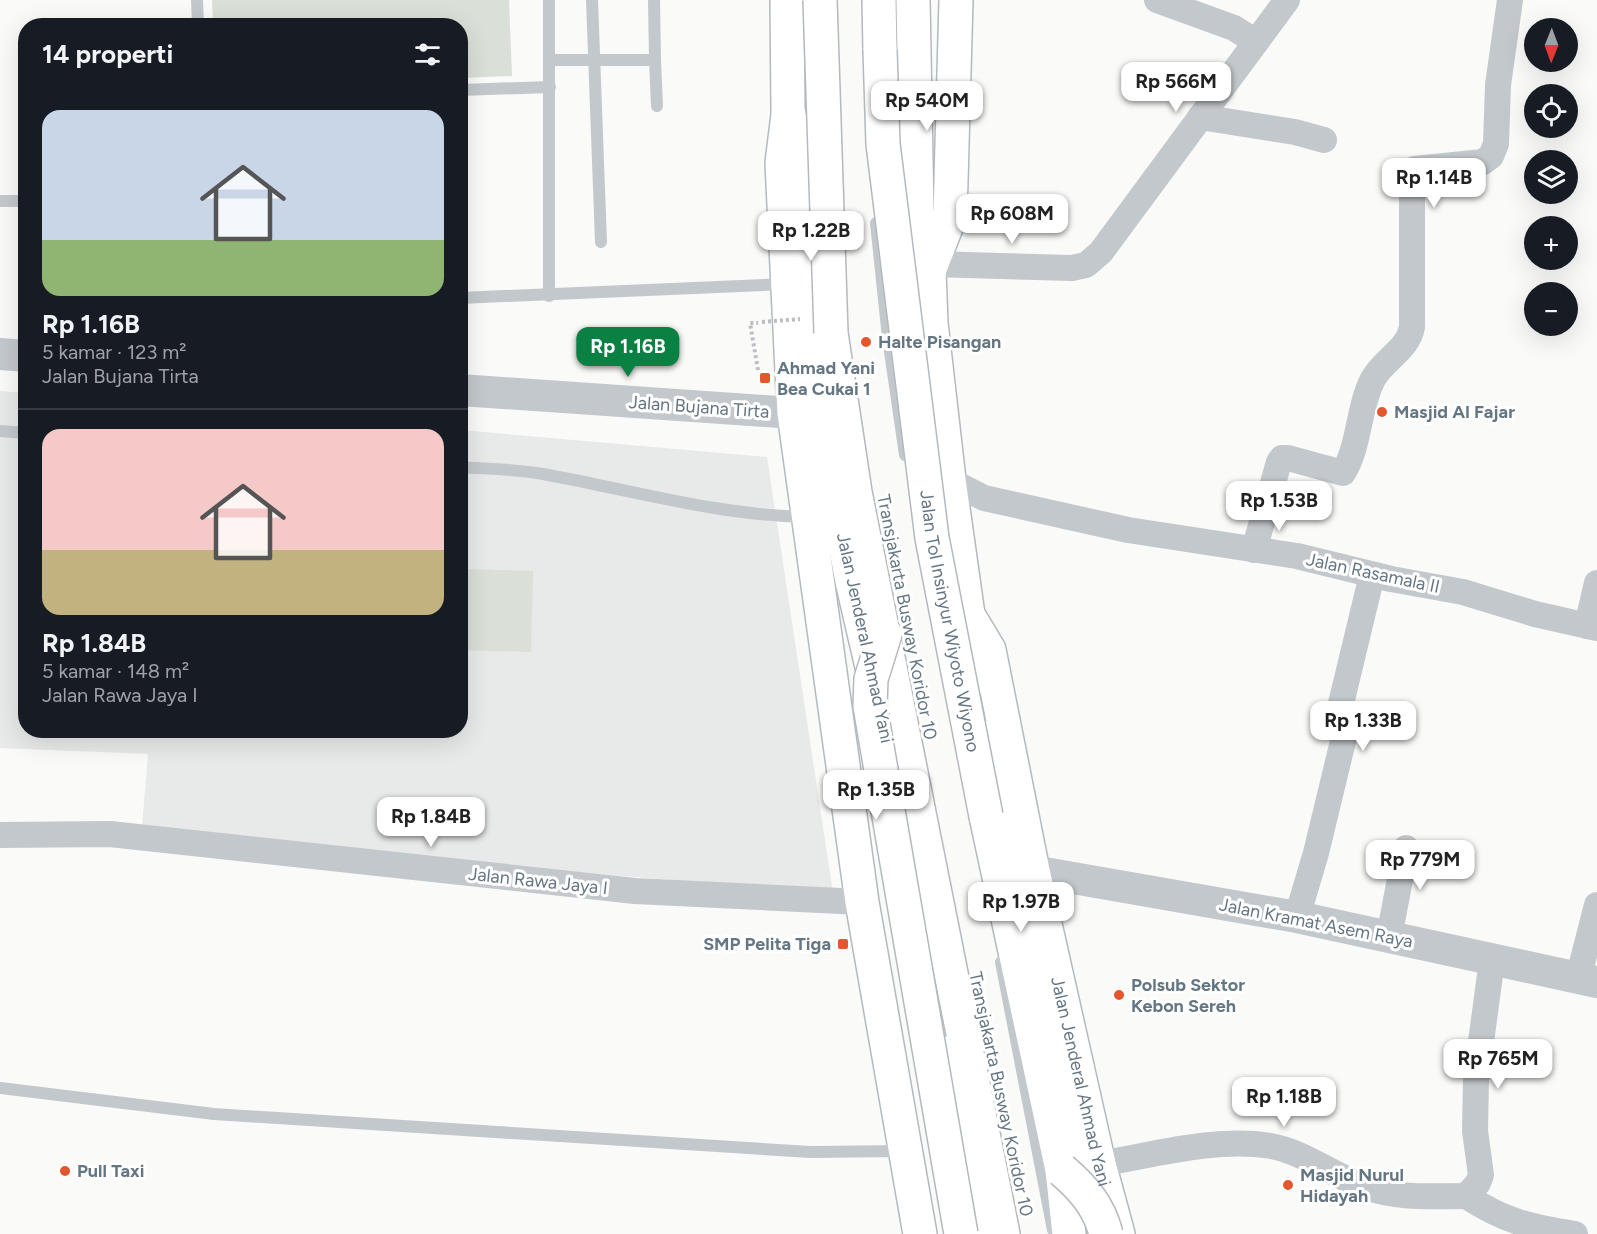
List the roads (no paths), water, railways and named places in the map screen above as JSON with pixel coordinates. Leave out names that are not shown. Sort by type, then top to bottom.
[{"type":"main road","name":"Jalan Jenderal Ahmad Yani","points":[[787,0],[788,110],[782,163],[786,284],[794,413],[806,517],[862,902],[920,1234]]},
{"type":"main road","points":[[820,0],[831,333],[855,492],[1003,1234]]},
{"type":"main road","name":"Jalan Tol Insinyur Wiyoto Wiyono","points":[[879,0],[883,144],[932,538],[986,816],[1062,1170],[1069,1234]]},
{"type":"main road","name":"Jalan Jenderal Ahmad Yani","points":[[913,0],[917,211],[931,267],[931,323],[949,480],[968,615],[967,656],[1098,1234]]},
{"type":"main road","name":"Jalan Jenderal Ahmad Yani","points":[[931,267],[950,217],[956,0]]},
{"type":"main road","name":"Jalan Jenderal Ahmad Yani","points":[[788,110],[800,164],[817,355],[834,486],[852,581],[879,696],[979,1234]]},
{"type":"main road","name":"Jalan Jenderal Ahmad Yani","points":[[968,615],[989,650],[1033,871],[1099,1164],[1118,1234]]},
{"type":"main road","points":[[885,634],[871,678],[870,706],[961,1234]]},
{"type":"main road","points":[[1062,1170],[1085,1190],[1096,1207],[1106,1234]]},
{"type":"street","points":[[1157,0],[1234,28],[1256,42]]},
{"type":"street","points":[[931,267],[1072,268],[1086,265],[1101,252],[1287,0]]},
{"type":"street","points":[[1254,550],[1279,462],[1282,458],[1288,458],[1343,473],[1372,381],[1381,366],[1408,341],[1412,327],[1412,177],[1415,169],[1426,166],[1483,162],[1491,156],[1496,144],[1498,85],[1509,0]]},
{"type":"street","points":[[1200,117],[1295,132],[1324,140]]},
{"type":"street","points":[[0,354],[18,355]]},
{"type":"street","name":"Jalan Bujana Tirta","points":[[468,391],[794,413]]},
{"type":"street","name":"Jalan Rasamala II","points":[[949,480],[984,498],[1128,530],[1298,556],[1372,574],[1463,592],[1535,614],[1592,627],[1597,583]]},
{"type":"street","points":[[1297,917],[1316,853],[1345,733],[1338,716],[1372,574]]},
{"type":"street","name":"Jalan Rawa Jaya I","points":[[0,835],[110,834],[635,891],[862,902]]},
{"type":"street","points":[[1389,937],[1406,848]]},
{"type":"street","name":"Jalan Kramat Asem Raya","points":[[1033,871],[1297,917],[1587,980]]},
{"type":"street","points":[[1587,980],[1597,904]]},
{"type":"street","points":[[1466,1196],[1478,1184],[1481,1175],[1475,1131],[1476,1079],[1492,960]]},
{"type":"street","points":[[1099,1164],[1212,1145],[1271,1146],[1299,1155],[1364,1187],[1409,1197],[1466,1196],[1509,1221],[1528,1227],[1575,1234]]},
{"type":"lane","points":[[197,0],[198,18]]},
{"type":"lane","points":[[549,0],[549,296]]},
{"type":"lane","points":[[592,0],[602,242]]},
{"type":"lane","points":[[654,0],[657,106]]},
{"type":"lane","name":"Transjakarta Busway Koridor 10","points":[[828,0],[828,129],[832,220],[853,420],[890,625],[987,1124],[1012,1234]]},
{"type":"lane","points":[[549,60],[655,60]]},
{"type":"lane","points":[[468,90],[550,87]]},
{"type":"lane","points":[[0,201],[18,201]]},
{"type":"lane","points":[[875,212],[888,338],[906,463]]},
{"type":"lane","points":[[468,298],[786,284]]},
{"type":"lane","points":[[0,431],[18,432]]},
{"type":"lane","points":[[468,468],[540,474],[720,511],[761,516],[806,517]]},
{"type":"lane","name":"Transjakarta Busway Koridor 10","points":[[999,953],[1054,1234]]},
{"type":"lane","points":[[0,1088],[214,1114],[810,1152],[906,1151]]},
{"type":"place","name":"Halte Pisangan","points":[[866,342]]},
{"type":"place","name":"Ahmad Yani Bea Cukai 1","points":[[765,378]]},
{"type":"place","name":"Masjid Al Fajar","points":[[1382,412]]},
{"type":"place","name":"SMP Pelita Tiga","points":[[843,944]]},
{"type":"place","name":"Polsub Sektor Kebon Sereh","points":[[1119,995]]},
{"type":"place","name":"Pull Taxi","points":[[65,1171]]},
{"type":"place","name":"Masjid Nurul Hidayah","points":[[1288,1185]]}]
